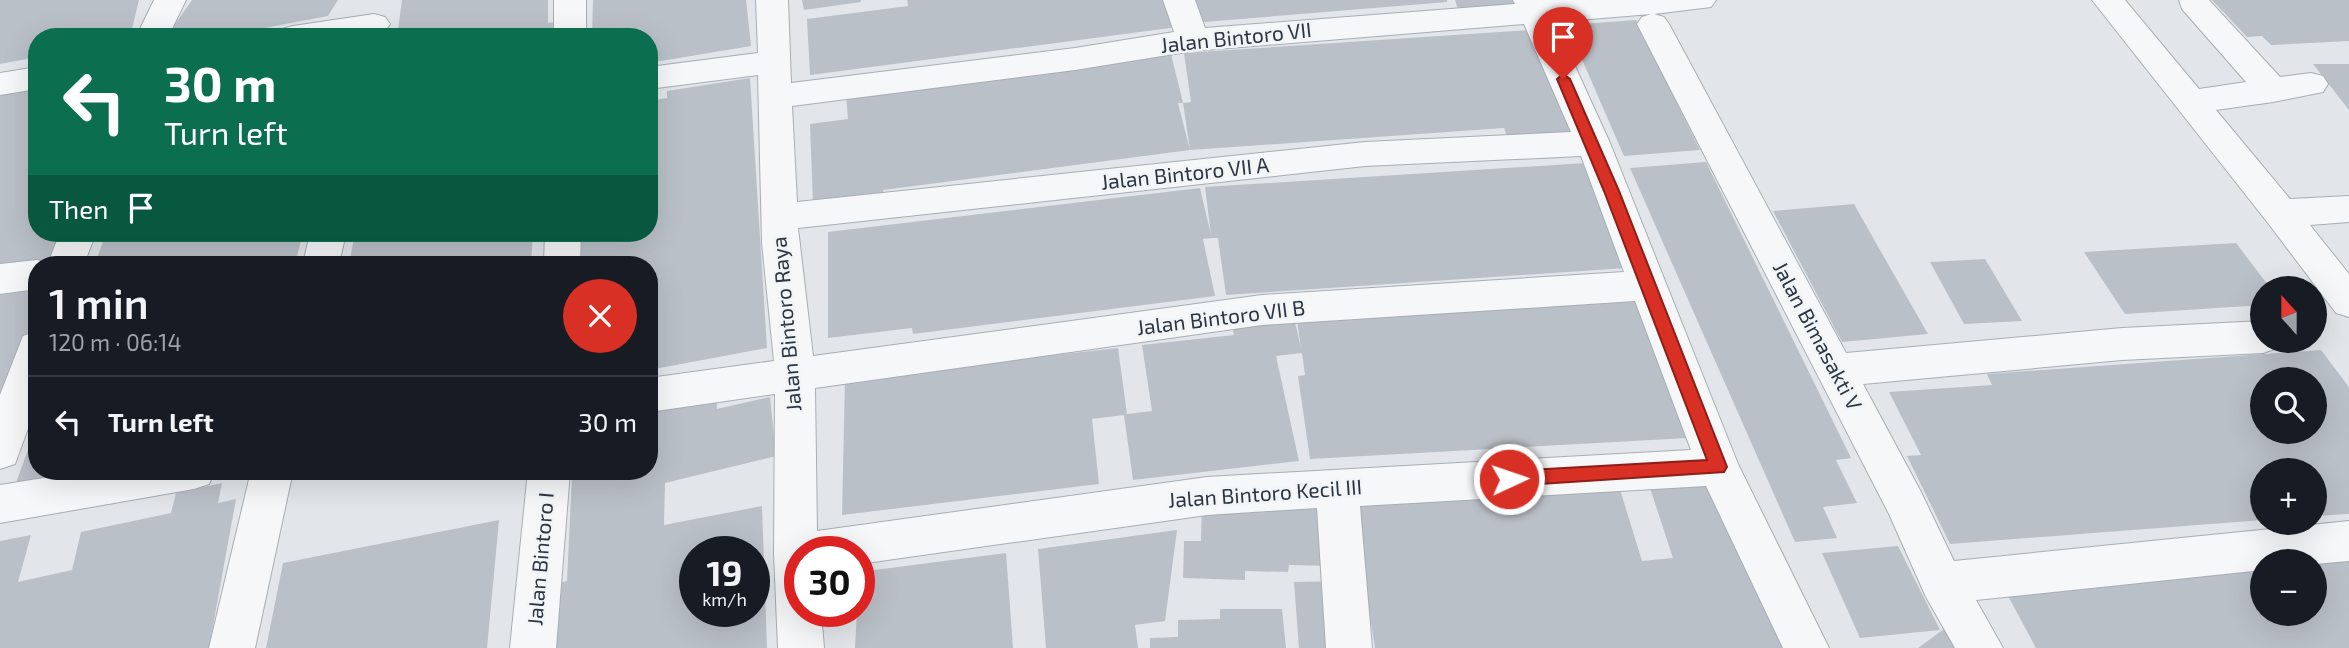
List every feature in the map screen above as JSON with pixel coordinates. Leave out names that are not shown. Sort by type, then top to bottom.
[{"type":"street","points":[[156,28],[170,0]]},
{"type":"street","points":[[570,0],[570,28]]},
{"type":"street","name":"Jalan Bintoro Raya","points":[[772,0],[779,217],[795,374],[802,536]]},
{"type":"street","points":[[1180,0],[1193,40]]},
{"type":"street","name":"Jalan Bintoro VII","points":[[658,79],[775,80],[1061,61],[1193,40],[1532,7],[1700,0]]},
{"type":"street","points":[[2108,0],[2204,101]]},
{"type":"street","points":[[2136,0],[2204,101],[2293,212],[2349,302]]},
{"type":"street","points":[[2193,2],[2273,91]]},
{"type":"street","points":[[1532,7],[1592,143],[1718,467],[1806,648]]},
{"type":"street","points":[[336,28],[375,20]]},
{"type":"street","name":"Jalan Bimasakti V","points":[[1653,24],[1906,505],[1942,583],[1980,648]]},
{"type":"street","points":[[0,84],[28,79]]},
{"type":"street","points":[[2204,101],[2311,85]]},
{"type":"street","name":"Jalan Bintoro VII A","points":[[779,217],[1365,154],[1592,143]]},
{"type":"street","points":[[2293,212],[2349,209]]},
{"type":"street","points":[[2293,212],[2349,266]]},
{"type":"street","points":[[0,279],[28,275]]},
{"type":"street","name":"Jalan Bintoro VII B","points":[[658,394],[1262,310],[1649,285]]},
{"type":"street","points":[[1835,370],[2122,344],[2250,339]]},
{"type":"street","points":[[0,451],[28,372]]},
{"type":"street","name":"Jalan Bintoro Kecil III","points":[[875,543],[1207,496],[1718,467]]},
{"type":"street","points":[[0,504],[141,480]]},
{"type":"street","points":[[232,648],[270,480]]},
{"type":"street","name":"Jalan Bintoro I","points":[[533,648],[548,480]]},
{"type":"street","points":[[1337,488],[1349,648]]},
{"type":"street","points":[[1942,583],[2349,541]]},
{"type":"street","name":"Jalan Bintoro Raya","points":[[801,627],[801,648]]},
{"type":"building","points":[[0,0],[139,0],[132,28],[28,28],[28,59],[0,64]]},
{"type":"building","points":[[192,0],[338,0],[328,16],[264,28],[172,28]]},
{"type":"building","points":[[402,0],[548,0],[548,23],[555,22],[555,28],[398,28]]},
{"type":"building","points":[[593,0],[746,0],[751,46],[658,62],[658,28],[592,28]]},
{"type":"building","points":[[802,0],[861,0],[861,2],[804,10]]},
{"type":"building","points":[[907,0],[1170,0],[1178,27],[810,75],[807,19],[908,6]]},
{"type":"building","points":[[1187,0],[1447,0],[1447,2],[1192,23]]},
{"type":"building","points":[[1455,0],[1517,0],[1519,4],[1458,9]]},
{"type":"building","points":[[2212,0],[2349,0],[2349,41],[2271,45],[2262,36],[2247,37]]},
{"type":"building","points":[[1636,20],[1700,150],[1624,156],[1567,25]]},
{"type":"building","points":[[1531,30],[1572,134],[1508,139],[1504,128],[1190,150],[1183,103],[1191,102],[1184,53]]},
{"type":"building","points":[[1171,54],[1183,103],[1178,103],[1190,150],[883,190],[883,193],[813,203],[810,124],[848,119],[846,94]]},
{"type":"building","points":[[2313,64],[2349,64],[2349,110]]},
{"type":"building","points":[[750,78],[767,348],[658,368],[658,256],[577,256],[577,242],[658,242],[658,100],[667,98],[667,91]]},
{"type":"building","points":[[28,88],[28,242],[69,242],[65,256],[28,256],[28,263],[0,268],[0,93]]},
{"type":"building","points":[[1706,162],[1851,458],[1836,460],[1857,503],[1823,507],[1837,538],[1795,542],[1630,168]]},
{"type":"building","points":[[1586,163],[1626,268],[1226,295],[1218,238],[1212,238],[1203,239],[1215,296],[913,334],[912,328],[828,338],[828,232],[1200,188],[1211,235],[1205,187]]},
{"type":"building","points":[[1854,204],[1928,334],[1842,342],[1773,211]]},
{"type":"building","points":[[103,242],[301,242],[297,256],[98,256]]},
{"type":"building","points":[[353,242],[532,242],[532,256],[351,256]]},
{"type":"building","points":[[2236,243],[2261,276],[2250,276],[2250,306],[2125,314],[2084,252]]},
{"type":"building","points":[[1985,259],[2022,321],[1964,324],[1930,262]]},
{"type":"building","points":[[28,290],[28,342],[0,415],[0,295]]},
{"type":"building","points":[[1637,297],[1688,438],[1310,459],[1298,376],[1305,375],[1302,353],[1276,356],[1299,461],[1133,480],[1124,415],[1092,419],[1099,484],[842,515],[845,378],[1118,348],[1127,414],[1152,411],[1142,345],[1234,335],[1232,325],[1294,318],[1301,348],[1296,314]]},
{"type":"building","points":[[2265,354],[2324,354],[2349,387],[2349,514],[2327,515],[2327,458],[2250,458],[2250,521],[1950,544],[1907,456],[1921,455],[1889,392],[1992,385],[1987,374]]},
{"type":"building","points":[[716,392],[717,409],[770,397],[776,456],[665,483],[664,525],[762,506],[763,536],[679,536],[679,627],[766,627],[767,648],[551,648],[555,584],[567,581],[572,480],[658,480],[658,404]]},
{"type":"building","points":[[28,450],[28,480],[58,480],[14,488]]},
{"type":"building","points":[[1711,478],[1739,555],[1749,554],[1783,648],[1375,648],[1351,499],[1618,483],[1642,561],[1673,558],[1648,482]]},
{"type":"building","points":[[222,483],[218,503],[236,499],[209,648],[0,648],[0,541],[31,535],[18,582],[72,570],[81,532],[171,513],[176,493]]},
{"type":"building","points":[[1330,498],[1332,566],[1289,565],[1288,572],[1245,571],[1245,580],[1183,578],[1184,541],[1201,541],[1202,501]]},
{"type":"building","points":[[499,520],[487,648],[266,648],[283,563]]},
{"type":"building","points":[[1177,530],[1165,621],[1135,625],[1138,648],[1046,648],[1038,549]]},
{"type":"building","points":[[1898,546],[1940,630],[1860,638],[1822,553]]},
{"type":"building","points":[[1006,553],[1013,648],[855,648],[856,627],[875,627],[875,570]]},
{"type":"building","points":[[2349,560],[2349,648],[2036,648],[2007,594],[2250,570],[2250,626],[2327,626],[2327,562]]},
{"type":"building","points":[[1338,581],[1346,648],[1299,648],[1294,582]]},
{"type":"building","points":[[1220,609],[1282,609],[1286,648],[1150,648],[1150,638],[1178,637],[1178,620],[1220,619]]},
{"type":"building","points":[[1944,629],[1964,648],[1918,648]]},
{"type":"route","points":[[1509,479],[1718,467],[1649,285],[1592,143],[1563,79]]}]
